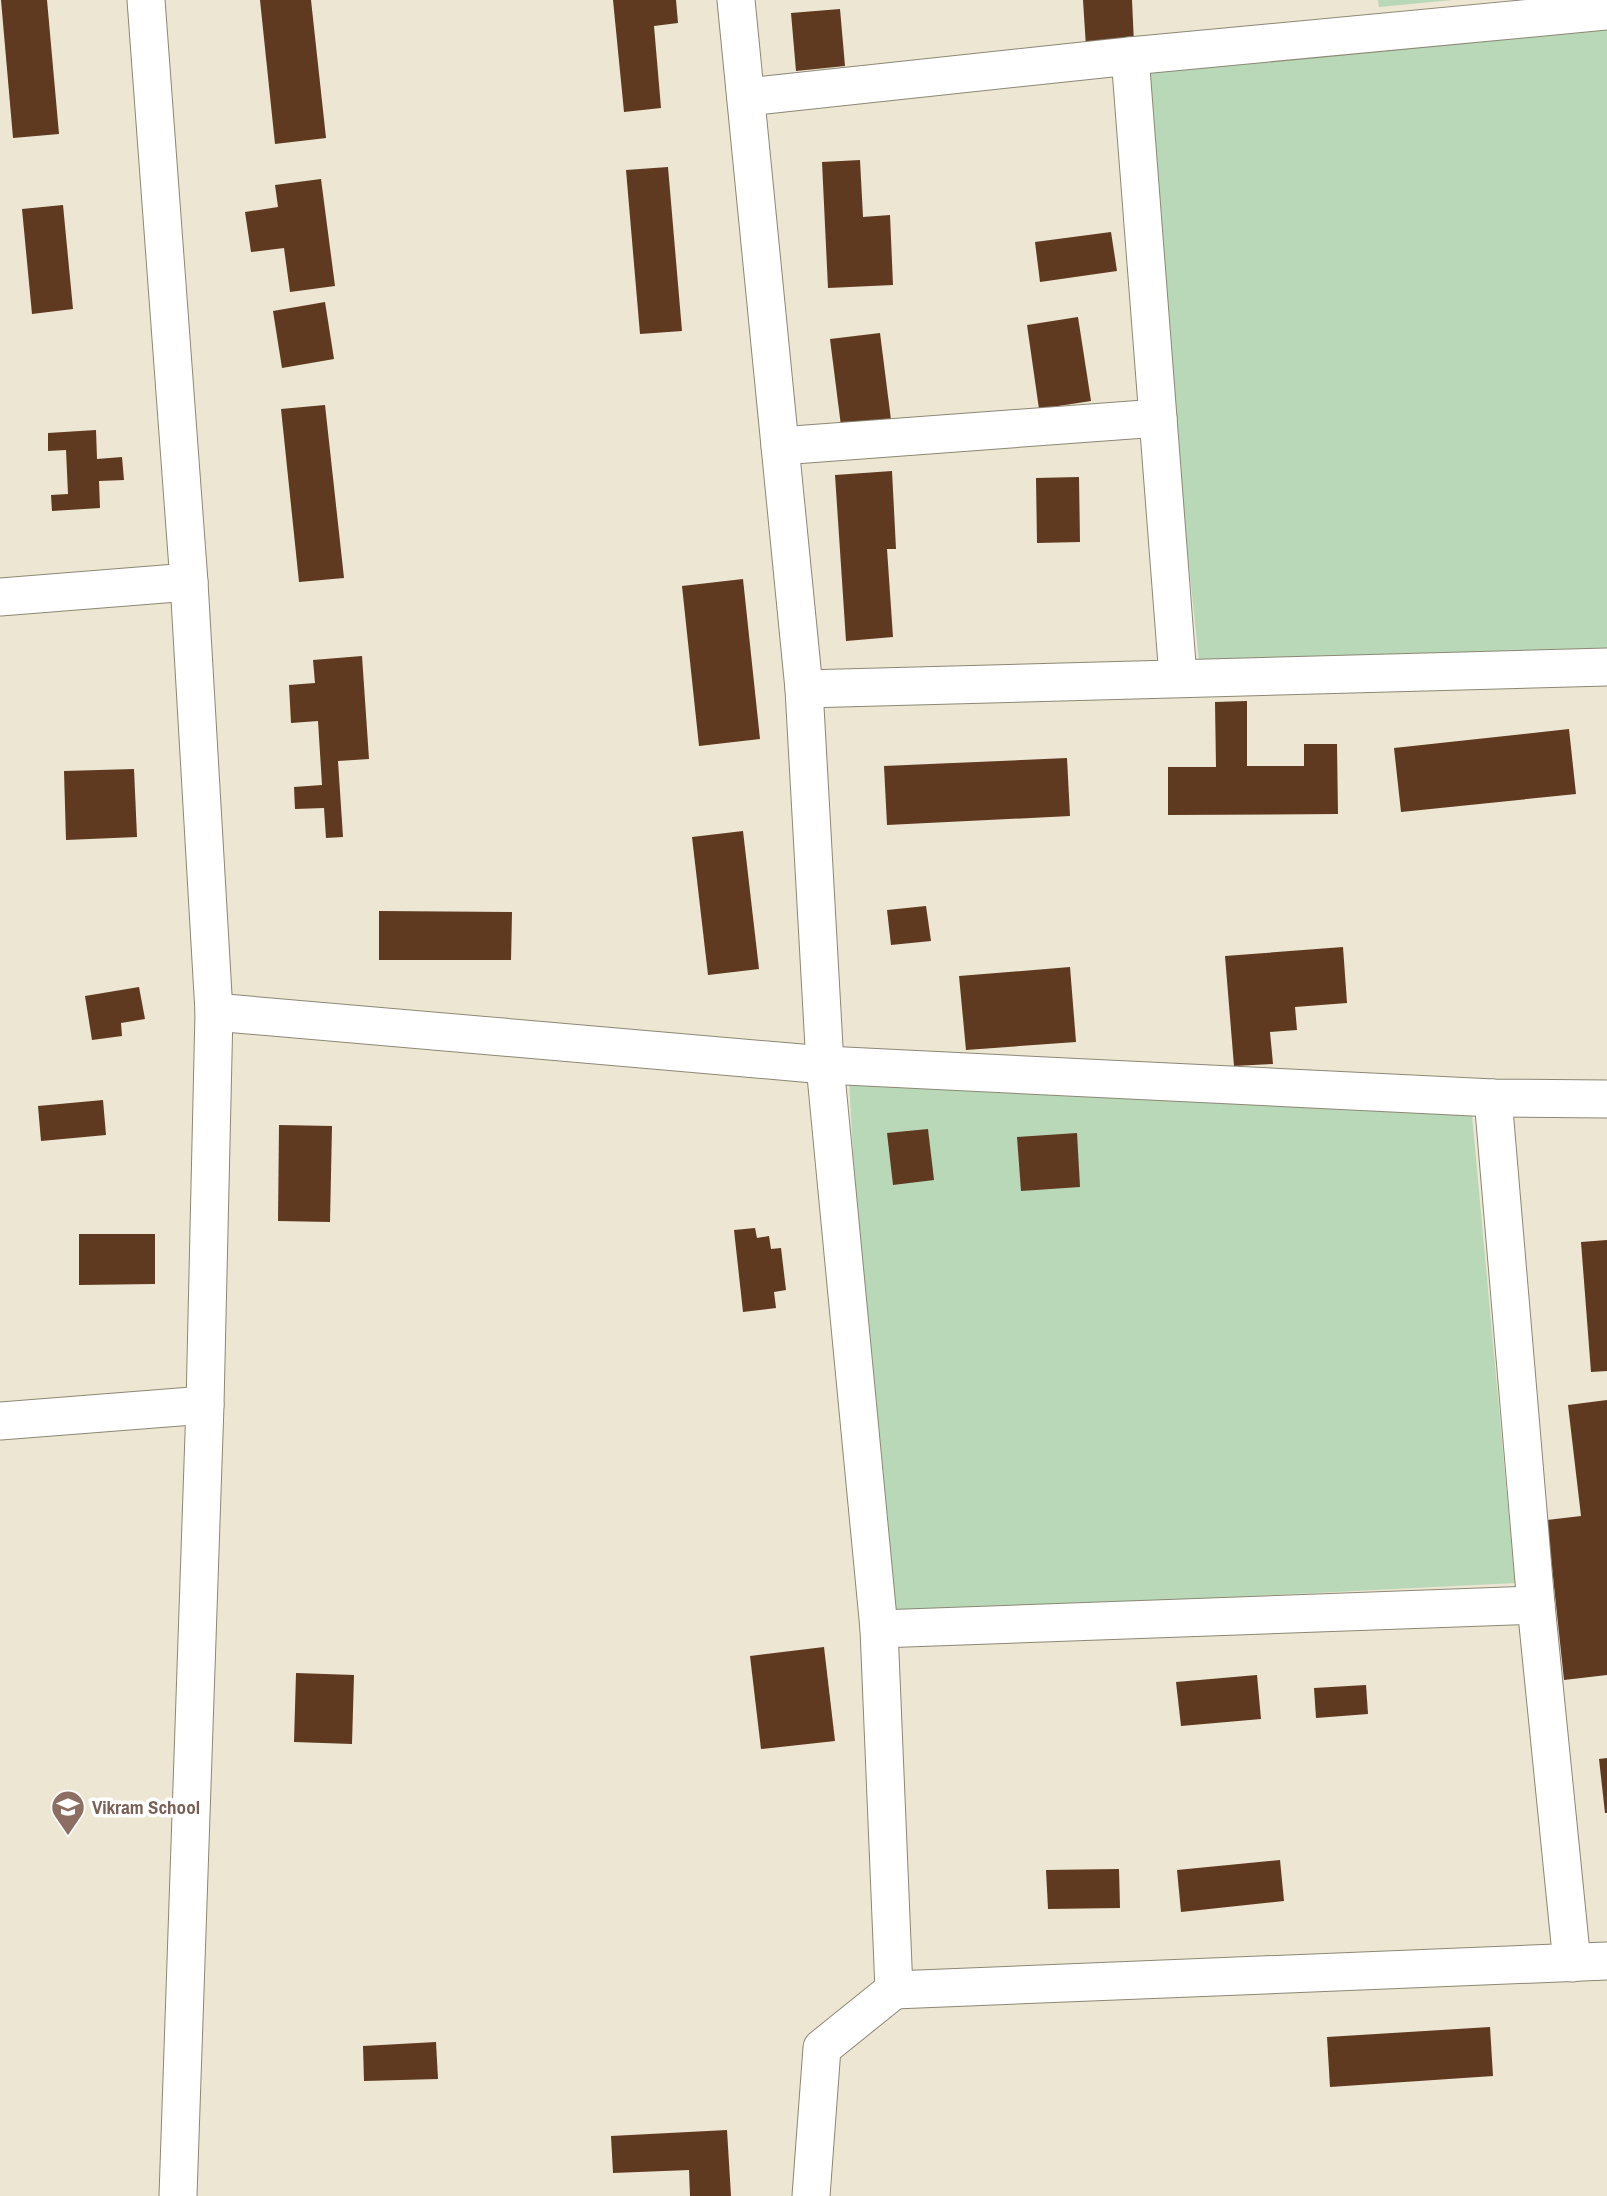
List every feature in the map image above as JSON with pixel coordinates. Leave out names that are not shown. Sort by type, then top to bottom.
[{"type":"street","points":[[146,0],[189,582],[214,1012],[205,1405],[178,2196]]},
{"type":"street","points":[[736,0],[804,689],[825,1065],[879,1629],[894,1990]]},
{"type":"street","points":[[746,97],[1130,56],[1607,11]]},
{"type":"street","points":[[1130,56],[1178,677]]},
{"type":"street","points":[[780,446],[1158,418]]},
{"type":"street","points":[[0,597],[189,582]]},
{"type":"street","points":[[804,689],[1607,667]]},
{"type":"street","points":[[214,1012],[825,1065],[1493,1098],[1607,1099]]},
{"type":"street","points":[[811,2196],[822,2048],[894,1990],[1589,1962],[1535,1605],[1493,1098]]},
{"type":"street","points":[[0,1421],[205,1405]]},
{"type":"street","points":[[879,1629],[1535,1605]]},
{"type":"green space","points":[[1378,0],[1452,0],[1379,7]]},
{"type":"green space","points":[[1607,29],[1607,657],[1199,661],[1137,71]]},
{"type":"green space","points":[[849,1080],[1472,1115],[1515,1583],[896,1614],[859,1265]]},
{"type":"building","points":[[1,0],[47,0],[59,134],[13,138]]},
{"type":"building","points":[[260,0],[311,0],[326,138],[275,144]]},
{"type":"building","points":[[613,0],[676,0],[678,23],[654,26],[661,108],[624,112]]},
{"type":"building","points":[[1083,0],[1132,0],[1134,44],[1086,47]]},
{"type":"building","points":[[840,9],[845,66],[796,71],[791,13]]},
{"type":"building","points":[[860,160],[863,217],[890,215],[893,285],[828,288],[822,162]]},
{"type":"building","points":[[668,167],[682,331],[640,334],[626,170]]},
{"type":"building","points":[[321,179],[335,286],[290,292],[284,248],[251,252],[245,212],[278,207],[275,185]]},
{"type":"building","points":[[63,205],[73,309],[32,314],[22,209]]},
{"type":"building","points":[[1111,232],[1117,271],[1040,282],[1035,242]]},
{"type":"building","points":[[325,302],[334,359],[282,368],[273,311]]},
{"type":"building","points":[[1078,317],[1091,401],[1039,409],[1027,325]]},
{"type":"building","points":[[880,333],[891,420],[841,426],[830,339]]},
{"type":"building","points":[[325,405],[344,578],[299,582],[281,409]]},
{"type":"building","points":[[96,430],[97,459],[122,457],[124,480],[99,481],[100,508],[52,511],[51,495],[68,494],[66,450],[48,451],[48,433]]},
{"type":"building","points":[[892,471],[896,549],[887,549],[893,637],[846,641],[835,475]]},
{"type":"building","points":[[1079,477],[1080,542],[1037,543],[1036,478]]},
{"type":"building","points":[[743,579],[760,739],[699,746],[682,586]]},
{"type":"building","points":[[362,656],[369,759],[338,761],[343,837],[326,838],[324,808],[295,809],[294,787],[322,785],[318,721],[291,723],[289,685],[315,683],[313,660]]},
{"type":"building","points":[[1247,701],[1247,766],[1304,766],[1304,744],[1337,744],[1338,814],[1168,815],[1168,767],[1216,767],[1215,702]]},
{"type":"building","points":[[1569,729],[1576,794],[1401,812],[1394,748]]},
{"type":"building","points":[[1067,758],[1070,816],[887,825],[884,766]]},
{"type":"building","points":[[134,769],[137,837],[66,840],[64,771]]},
{"type":"building","points":[[743,831],[759,969],[708,975],[692,837]]},
{"type":"building","points":[[926,906],[931,941],[891,945],[887,910]]},
{"type":"building","points":[[379,911],[512,912],[511,960],[379,960]]},
{"type":"building","points":[[1343,947],[1347,1003],[1295,1007],[1297,1030],[1270,1032],[1273,1064],[1234,1066],[1225,956]]},
{"type":"building","points":[[1070,967],[1076,1042],[966,1050],[959,976]]},
{"type":"building","points":[[139,987],[145,1019],[121,1023],[122,1036],[92,1040],[85,996]]},
{"type":"building","points":[[103,1100],[106,1135],[41,1141],[38,1106]]},
{"type":"building","points":[[279,1125],[332,1126],[330,1222],[278,1221]]},
{"type":"building","points":[[928,1129],[934,1180],[893,1185],[887,1133]]},
{"type":"building","points":[[1077,1133],[1080,1187],[1021,1191],[1017,1137]]},
{"type":"building","points":[[755,1228],[757,1238],[769,1236],[771,1249],[781,1248],[786,1290],[774,1292],[776,1308],[743,1312],[734,1230]]},
{"type":"building","points":[[79,1234],[155,1234],[155,1284],[79,1285]]},
{"type":"building","points":[[1607,1240],[1607,1371],[1591,1372],[1581,1242]]},
{"type":"building","points":[[1607,1400],[1607,1675],[1564,1680],[1547,1520],[1581,1516],[1568,1405]]},
{"type":"building","points":[[824,1647],[835,1741],[761,1749],[750,1656]]},
{"type":"building","points":[[296,1673],[354,1675],[352,1744],[294,1742]]},
{"type":"building","points":[[1257,1675],[1261,1719],[1181,1726],[1176,1682]]},
{"type":"building","points":[[1366,1685],[1368,1714],[1316,1718],[1314,1688]]},
{"type":"building","points":[[1607,1758],[1607,1813],[1605,1813],[1599,1759]]},
{"type":"building","points":[[1280,1860],[1284,1901],[1181,1912],[1177,1870]]},
{"type":"building","points":[[1119,1869],[1120,1908],[1048,1909],[1046,1870]]},
{"type":"building","points":[[1490,2027],[1493,2076],[1330,2087],[1327,2037]]},
{"type":"building","points":[[436,2042],[438,2079],[364,2081],[363,2046]]},
{"type":"building","points":[[727,2130],[731,2196],[690,2196],[689,2170],[613,2173],[611,2136]]},
{"type":"place","name":"Vikram School","points":[[68,1837]]}]
